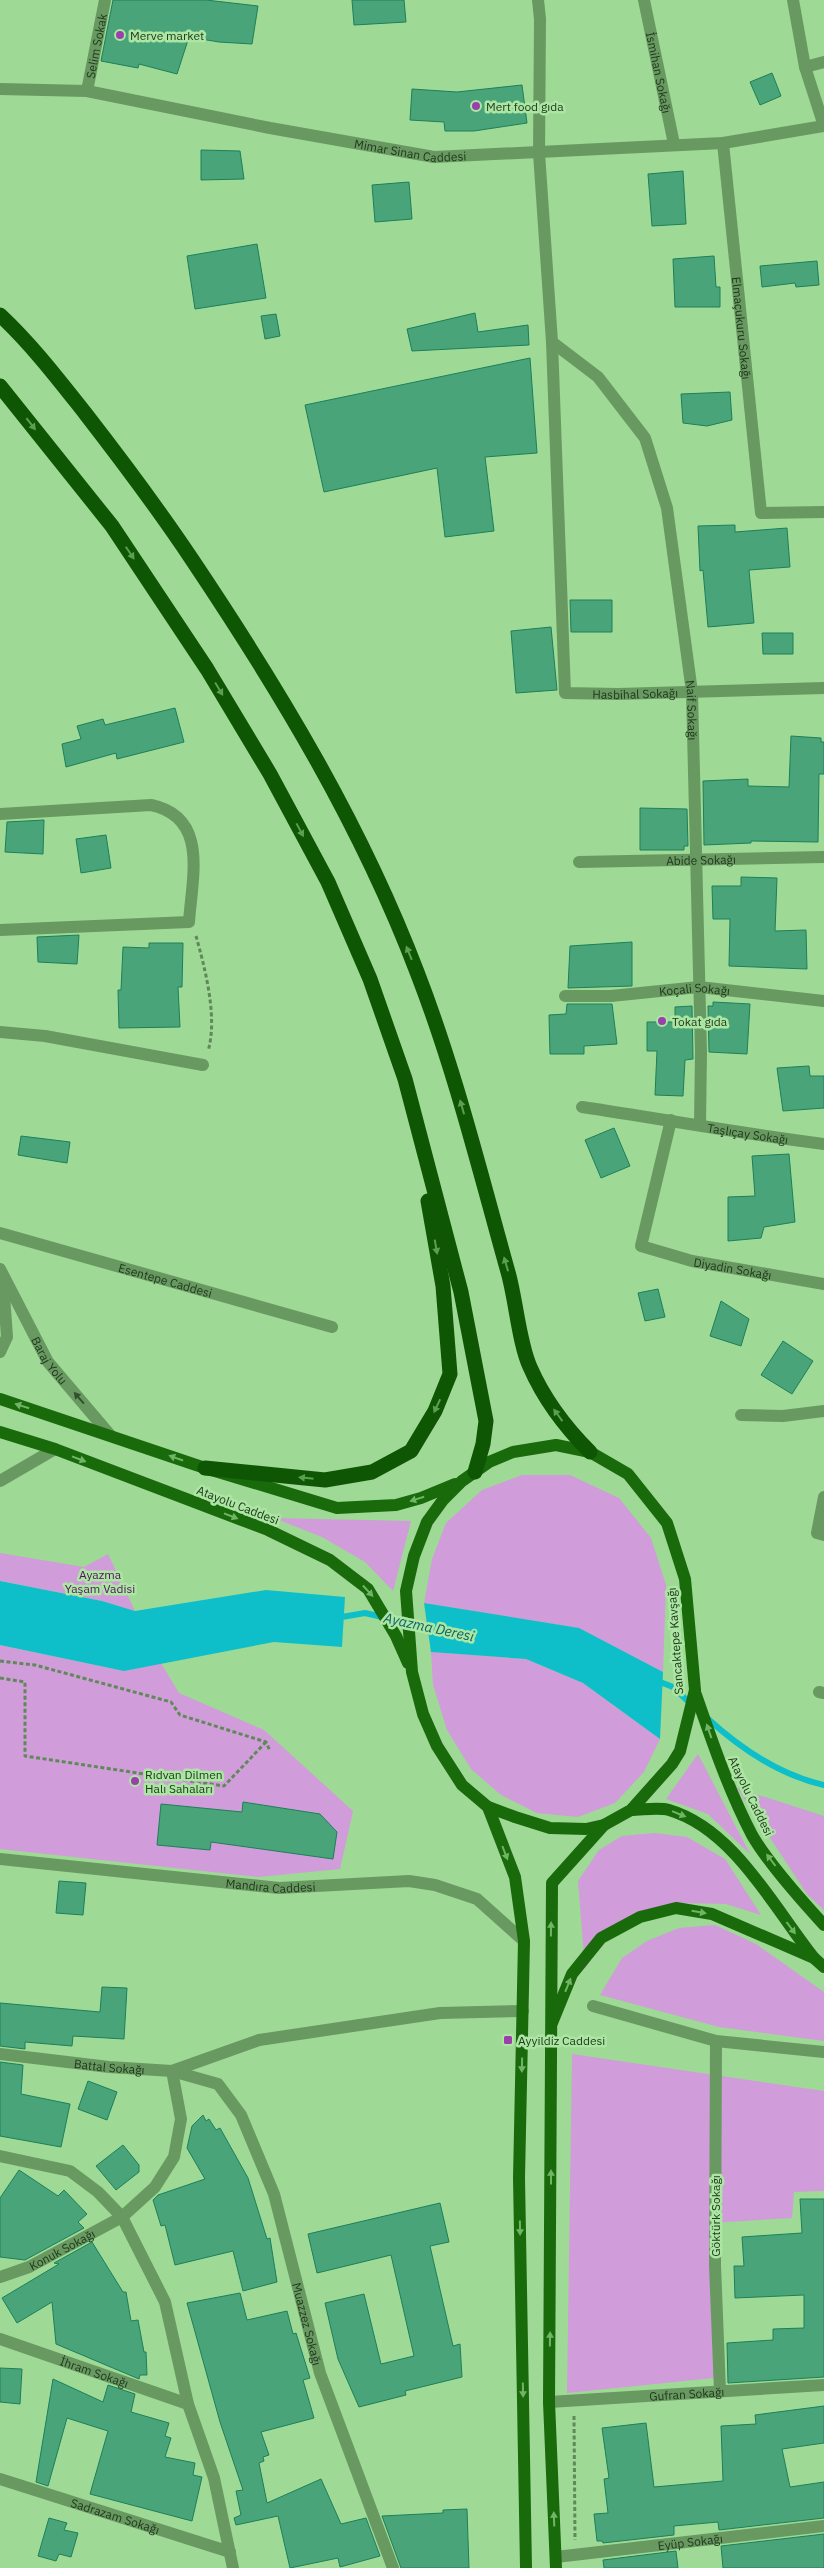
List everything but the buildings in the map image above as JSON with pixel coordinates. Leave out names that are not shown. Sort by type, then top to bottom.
[{"type":"highway","points":[[0,315],[30,344],[146,491],[256,655],[319,762],[377,876],[418,973],[452,1070],[511,1281],[528,1365],[549,1402],[567,1428],[590,1452]]},
{"type":"highway","points":[[0,386],[112,526],[207,669],[265,766],[328,882],[370,979],[405,1079],[461,1292],[486,1421],[483,1444],[468,1476]]},
{"type":"highway","points":[[205,1468],[325,1480],[372,1472],[410,1451],[435,1411],[450,1374],[443,1286],[405,1079]]},
{"type":"main road","name":"Atayolu Caddesi","points":[[0,1399],[205,1468],[337,1508],[396,1505],[421,1498],[468,1476]]},
{"type":"main road","name":"Atayolu Caddesi","points":[[0,1432],[54,1449],[268,1530],[330,1560],[368,1589],[396,1636],[412,1672]]},
{"type":"main road","name":"Sancaktepe Kavşağı","points":[[556,1445],[590,1452],[628,1474],[667,1523],[685,1579],[695,1690],[680,1751],[672,1764],[631,1810],[604,1825],[586,1829],[550,1828],[488,1807],[462,1785],[437,1746],[423,1714],[412,1672],[406,1591],[414,1556],[427,1522],[468,1476],[489,1462],[522,1451],[556,1445]]},
{"type":"main road","name":"Atayolu Caddesi","points":[[695,1690],[722,1772],[753,1836],[801,1900],[824,1925]]},
{"type":"main road","points":[[488,1807],[515,1877],[524,1941],[519,2178],[526,2568]]},
{"type":"main road","points":[[631,1810],[668,1810],[695,1821],[729,1847],[814,1958],[824,1967]]},
{"type":"main road","points":[[556,2563],[549,2402],[552,1883],[604,1825]]},
{"type":"main road","points":[[550,2030],[572,1974],[601,1938],[640,1917],[676,1908],[712,1914],[814,1958]]},
{"type":"street","name":"Selim Sokak","points":[[87,91],[105,0]]},
{"type":"street","points":[[538,0],[540,19],[539,153],[552,342]]},
{"type":"street","name":"İsmihan Sokağı","points":[[644,0],[674,144]]},
{"type":"street","points":[[793,0],[805,66],[824,126]]},
{"type":"street","points":[[805,66],[824,62]]},
{"type":"street","name":"Mimar Sinan Caddesi","points":[[0,89],[87,91],[270,128],[434,157],[723,143],[824,126]]},
{"type":"street","name":"Elmaçukuru Sokağı","points":[[723,143],[761,513],[824,512]]},
{"type":"street","name":"Naif Sokağı","points":[[552,342],[598,377],[645,438],[667,508],[692,692],[701,1052],[700,1124]]},
{"type":"street","name":"Hasbihal Sokağı","points":[[552,342],[565,693],[824,688]]},
{"type":"street","points":[[0,814],[151,805],[170,811],[185,825],[193,845],[189,922],[0,930]]},
{"type":"street","name":"Abide Sokağı","points":[[579,862],[824,857]]},
{"type":"street","name":"Koçali Sokağı","points":[[565,996],[611,996],[699,987],[824,1001]]},
{"type":"street","points":[[0,1032],[45,1036],[202,1065]]},
{"type":"street","name":"Taşlıçay Sokağı","points":[[582,1107],[700,1124],[732,1132],[824,1144]]},
{"type":"street","name":"Diyadin Sokağı","points":[[671,1120],[641,1246],[692,1261],[824,1284]]},
{"type":"street","name":"Esentepe Caddesi","points":[[0,1232],[332,1326]]},
{"type":"street","name":"Baraj Yolu","points":[[0,1352],[7,1337],[1,1273]]},
{"type":"street","name":"Baraj Yolu","points":[[1,1273],[48,1362],[110,1435]]},
{"type":"street","points":[[741,1415],[782,1416],[824,1411]]},
{"type":"street","points":[[0,1481],[54,1449]]},
{"type":"street","points":[[820,1534],[824,1497]]},
{"type":"street","name":"Mandıra Caddesi","points":[[0,1859],[279,1888],[409,1881],[477,1899],[524,1941]]},
{"type":"street","points":[[593,2006],[716,2041],[824,2052]]},
{"type":"street","points":[[172,2071],[259,2040],[440,2013],[523,2011]]},
{"type":"street","name":"Göktürk Sokağı","points":[[716,2041],[715,2265],[720,2391]]},
{"type":"street","name":"Battal Sokağı","points":[[0,2054],[109,2067],[172,2071],[218,2084]]},
{"type":"street","name":"Konuk Sokağı","points":[[0,2277],[29,2267],[122,2217],[155,2188],[174,2157],[181,2119],[172,2071]]},
{"type":"street","name":"Muazzez Sokağı","points":[[218,2084],[241,2115],[274,2194],[320,2373],[393,2568]]},
{"type":"street","points":[[0,2156],[70,2172],[98,2192],[122,2217],[164,2302],[188,2404],[214,2478],[233,2568]]},
{"type":"street","name":"İhram Sokağı","points":[[0,2339],[188,2404]]},
{"type":"street","name":"Gufran Sokağı","points":[[549,2402],[824,2384]]},
{"type":"street","name":"Sadrazam Sokağı","points":[[0,2478],[230,2552]]},
{"type":"street","name":"Eyüp Sokağı","points":[[556,2563],[575,2555],[824,2526]]},
{"type":"path","points":[[189,922],[200,949],[212,1013],[210,1046],[202,1065]]},
{"type":"path","points":[[0,1661],[35,1664],[171,1702],[180,1715],[266,1742],[270,1751]]},
{"type":"path","points":[[0,1678],[25,1682],[25,1756],[224,1786],[266,1742]]},
{"type":"path","points":[[575,2401],[573,2438],[575,2555]]},
{"type":"green space","points":[[522,1475],[570,1475],[619,1498],[651,1538],[666,1585],[663,1672],[578,1628],[424,1603],[432,1559],[446,1523],[482,1490]]},
{"type":"green space","points":[[274,1518],[411,1521],[393,1591],[365,1562],[322,1537]]},
{"type":"green space","name":"Ayazma Yaşam Vadisi","points":[[0,1553],[84,1567],[108,1554],[135,1611],[102,1601],[0,1581]]},
{"type":"green space","points":[[0,1645],[124,1671],[161,1663],[179,1693],[264,1730],[353,1811],[340,1869],[259,1877],[0,1849]]},
{"type":"green space","points":[[431,1652],[526,1659],[583,1683],[660,1739],[644,1772],[615,1803],[578,1817],[537,1813],[501,1795],[471,1769],[447,1730],[433,1685]]},
{"type":"green space","points":[[698,1754],[750,1854],[708,1814],[666,1799]]},
{"type":"green space","points":[[737,1788],[824,1816],[824,1910],[807,1894]]},
{"type":"green space","points":[[654,1833],[687,1837],[725,1859],[761,1915],[726,1904],[681,1903],[606,1936],[585,1969],[578,1881],[599,1850],[622,1836]]},
{"type":"green space","points":[[715,1925],[756,1944],[824,1992],[824,2041],[719,2027],[600,1995],[622,1958],[647,1941],[679,1928]]},
{"type":"green space","points":[[572,2054],[824,2091],[824,2191],[794,2192],[792,2218],[711,2223],[714,2378],[567,2393]]},
{"type":"water","points":[[0,1581],[102,1601],[135,1611],[266,1590],[345,1597],[342,1647],[274,1642],[124,1671],[0,1645]]},
{"type":"water","points":[[424,1603],[579,1628],[663,1672],[660,1739],[583,1683],[526,1659],[431,1652]]},
{"type":"waterway","name":"Ayazma Deresi","points":[[336,1618],[365,1613],[434,1629]]},
{"type":"waterway","name":"Ayazma Deresi","points":[[655,1680],[673,1687],[692,1705]]},
{"type":"waterway","name":"Ayazma Deresi","points":[[707,1718],[733,1740],[776,1768],[807,1781],[824,1785]]},
{"type":"place","name":"Merve market","points":[[120,35]]},
{"type":"place","name":"Mert food gıda","points":[[476,106]]},
{"type":"place","name":"Tokat gıda","points":[[662,1021]]},
{"type":"place","name":"Rıdvan Dilmen Halı Sahaları","points":[[135,1781]]},
{"type":"place","name":"Ayyildiz Caddesi","points":[[508,2040]]}]
